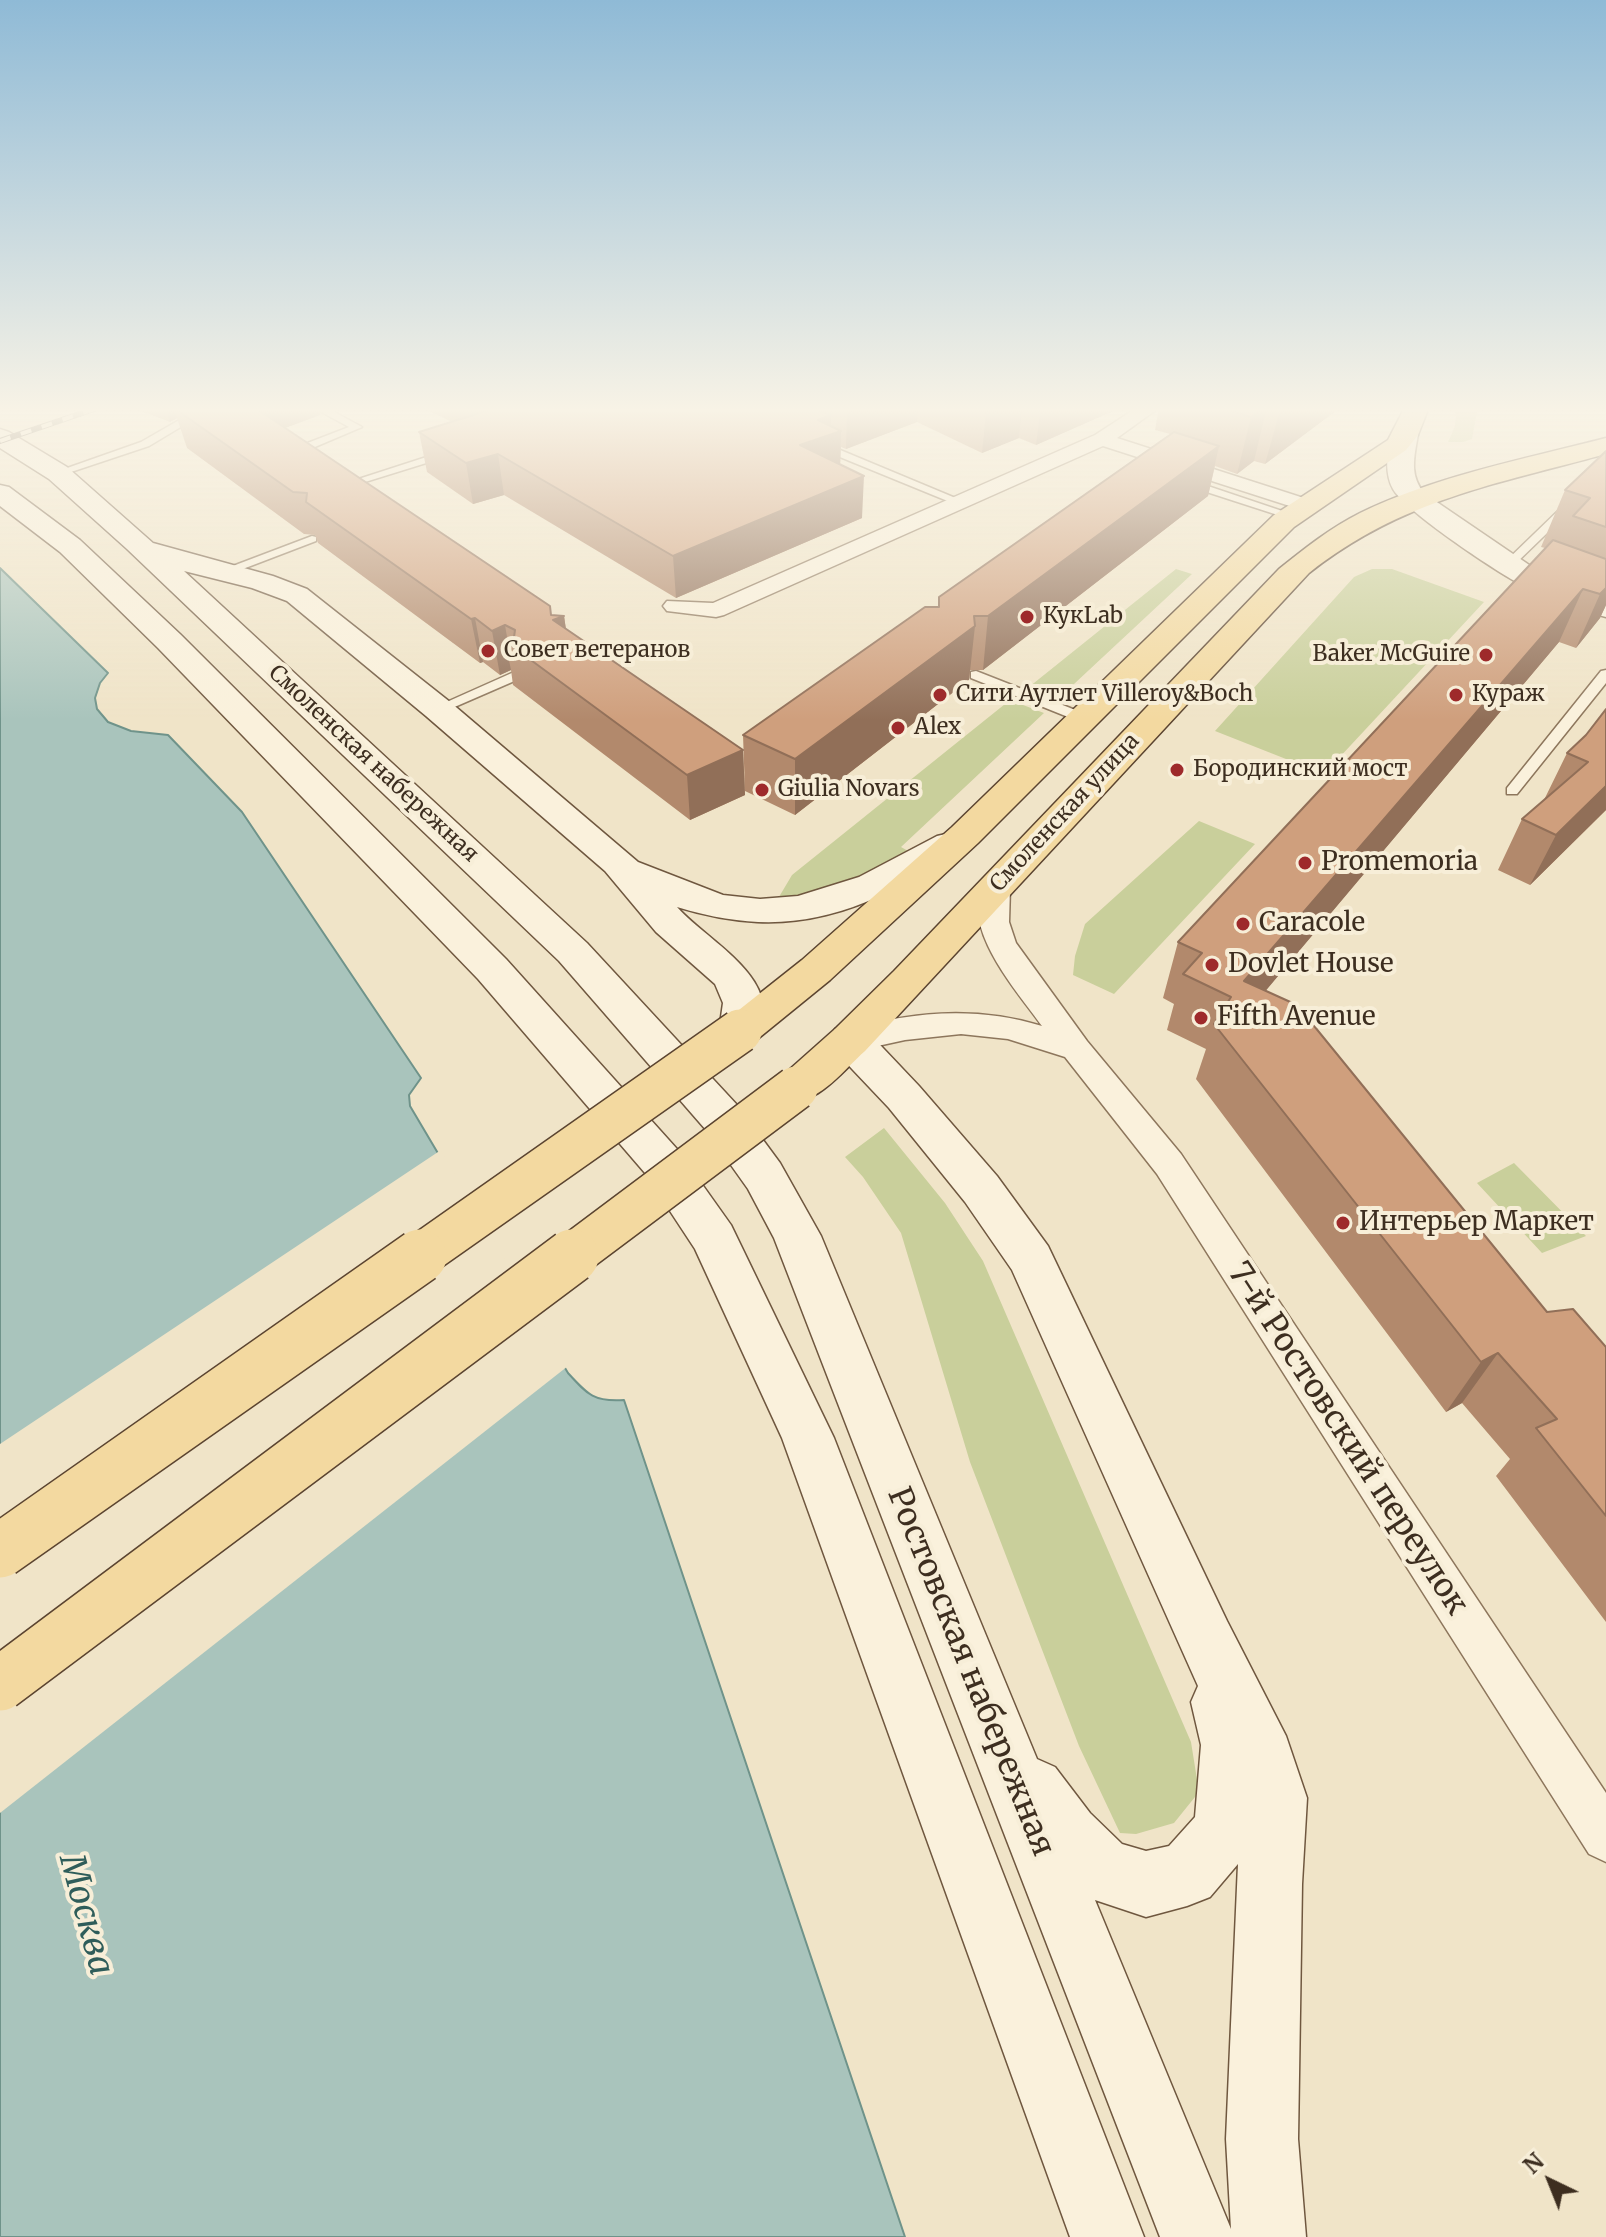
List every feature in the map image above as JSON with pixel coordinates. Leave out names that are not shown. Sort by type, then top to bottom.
[{"type":"main road","points":[[24,511],[70,546],[263,735],[492,969],[661,1161],[714,1239],[808,1438],[1107,2237]]},
{"type":"main road","name":"Смоленская набережная","points":[[101,511],[573,952],[722,1118]]},
{"type":"main road","name":"Смоленская улица","points":[[0,1551],[740,1031],[816,970],[965,835],[1298,511]]},
{"type":"main road","name":"Смоленская улица","points":[[0,1684],[796,1088],[850,1040],[1289,575],[1343,534],[1391,511]]},
{"type":"main road","points":[[1431,511],[1531,579],[1606,608]]},
{"type":"main road","points":[[137,543],[195,566],[274,584],[438,709],[618,863],[670,923],[732,977],[743,1003],[740,1031]]},
{"type":"main road","points":[[70,546],[119,568],[184,586],[222,586],[292,597]]},
{"type":"main road","points":[[235,633],[229,620],[230,609],[235,604],[246,598],[292,597]]},
{"type":"main road","points":[[618,863],[667,891],[718,908],[753,912],[798,909],[839,900],[889,880],[965,835]]},
{"type":"main road","points":[[850,1040],[904,1097],[981,1189],[1031,1260],[1206,1642],[1256,1736],[1276,1798],[1269,1884],[1262,2139],[1269,2237]]},
{"type":"main road","name":"Ростовская набережная","points":[[722,1118],[764,1176],[797,1236],[1197,2237]]},
{"type":"main road","points":[[996,1736],[1067,1836],[1103,1871],[1146,1884],[1187,1874],[1226,1830],[1232,1745],[1206,1642]]},
{"type":"street","points":[[675,606],[716,610],[938,511]]},
{"type":"street","name":"7-й Ростовский переулок","points":[[995,888],[994,922],[1001,945],[1076,1049],[1169,1164],[1606,1837]]},
{"type":"street","points":[[850,1040],[917,1026],[985,1024],[1076,1049]]},
{"type":"lane","points":[[1508,565],[1563,511]]},
{"type":"lane","points":[[223,572],[312,539]]},
{"type":"lane","points":[[1512,791],[1606,674]]},
{"type":"lane","points":[[976,675],[1083,718]]},
{"type":"lane","points":[[438,709],[514,676]]},
{"type":"green space","points":[[1176,569],[1192,574],[1059,698],[1029,687]]},
{"type":"green space","points":[[1372,569],[1392,569],[1484,602],[1324,774],[1215,731],[1354,577]]},
{"type":"green space","points":[[1010,700],[1044,713],[901,847],[908,851],[862,879],[776,902],[792,875]]},
{"type":"green space","points":[[1199,821],[1255,844],[1114,994],[1073,975],[1075,956],[1085,924]]},
{"type":"green space","points":[[884,1128],[945,1203],[983,1261],[1191,1742],[1199,1792],[1174,1823],[1136,1834],[1120,1833],[1079,1746],[970,1462],[901,1233],[863,1177],[845,1157]]},
{"type":"green space","points":[[1514,1163],[1586,1236],[1542,1253],[1477,1183]]},
{"type":"water","name":"Москва","points":[[0,568],[108,673],[100,683],[95,698],[97,709],[108,722],[131,731],[168,735],[242,812],[421,1078],[409,1095],[410,1106],[568,1373],[592,1396],[624,1400],[905,2237],[0,2237]]},
{"type":"pier","points":[[441,1150],[568,1366],[0,1813],[0,1444]]},
{"type":"building","points":[[319,511],[409,511],[550,606],[551,615],[564,616],[553,620],[743,750],[687,775],[505,641],[514,637],[515,630],[505,625],[492,631],[475,618],[471,619]]},
{"type":"building","points":[[596,511],[779,511],[673,556]]},
{"type":"building","points":[[1061,511],[1130,511],[988,616],[974,616],[975,626],[795,759],[743,735],[925,607],[939,607],[939,597]]},
{"type":"building","points":[[1577,511],[1606,511],[1606,527],[1573,516]]},
{"type":"building","points":[[1553,540],[1606,559],[1606,588],[1600,594],[1583,589],[1244,981],[1297,1005],[1547,1312],[1573,1309],[1606,1347],[1606,1516],[1536,1428],[1557,1419],[1498,1353],[1481,1362],[1214,1024],[1231,997],[1183,974],[1202,953],[1178,942]]},
{"type":"building","points":[[1606,709],[1606,786],[1556,835],[1522,819],[1588,762],[1567,753]]},
{"type":"place","name":"КукLab","points":[[1027,617]]},
{"type":"place","name":"Совет ветеранов","points":[[488,651]]},
{"type":"place","name":"Baker McGuire","points":[[1486,655]]},
{"type":"place","name":"Сити Аутлет Villeroy&Boch","points":[[940,695]]},
{"type":"place","name":"Кураж","points":[[1456,695]]},
{"type":"place","name":"Alex","points":[[898,728]]},
{"type":"place","name":"Бородинский мост","points":[[1177,770]]},
{"type":"place","name":"Giulia Novars","points":[[762,790]]},
{"type":"place","name":"Promemoria","points":[[1305,863]]},
{"type":"place","name":"Caracole","points":[[1243,924]]},
{"type":"place","name":"Dovlet House","points":[[1212,965]]},
{"type":"place","name":"Fifth Avenue","points":[[1201,1018]]},
{"type":"place","name":"Интерьер Маркет","points":[[1343,1223]]}]
